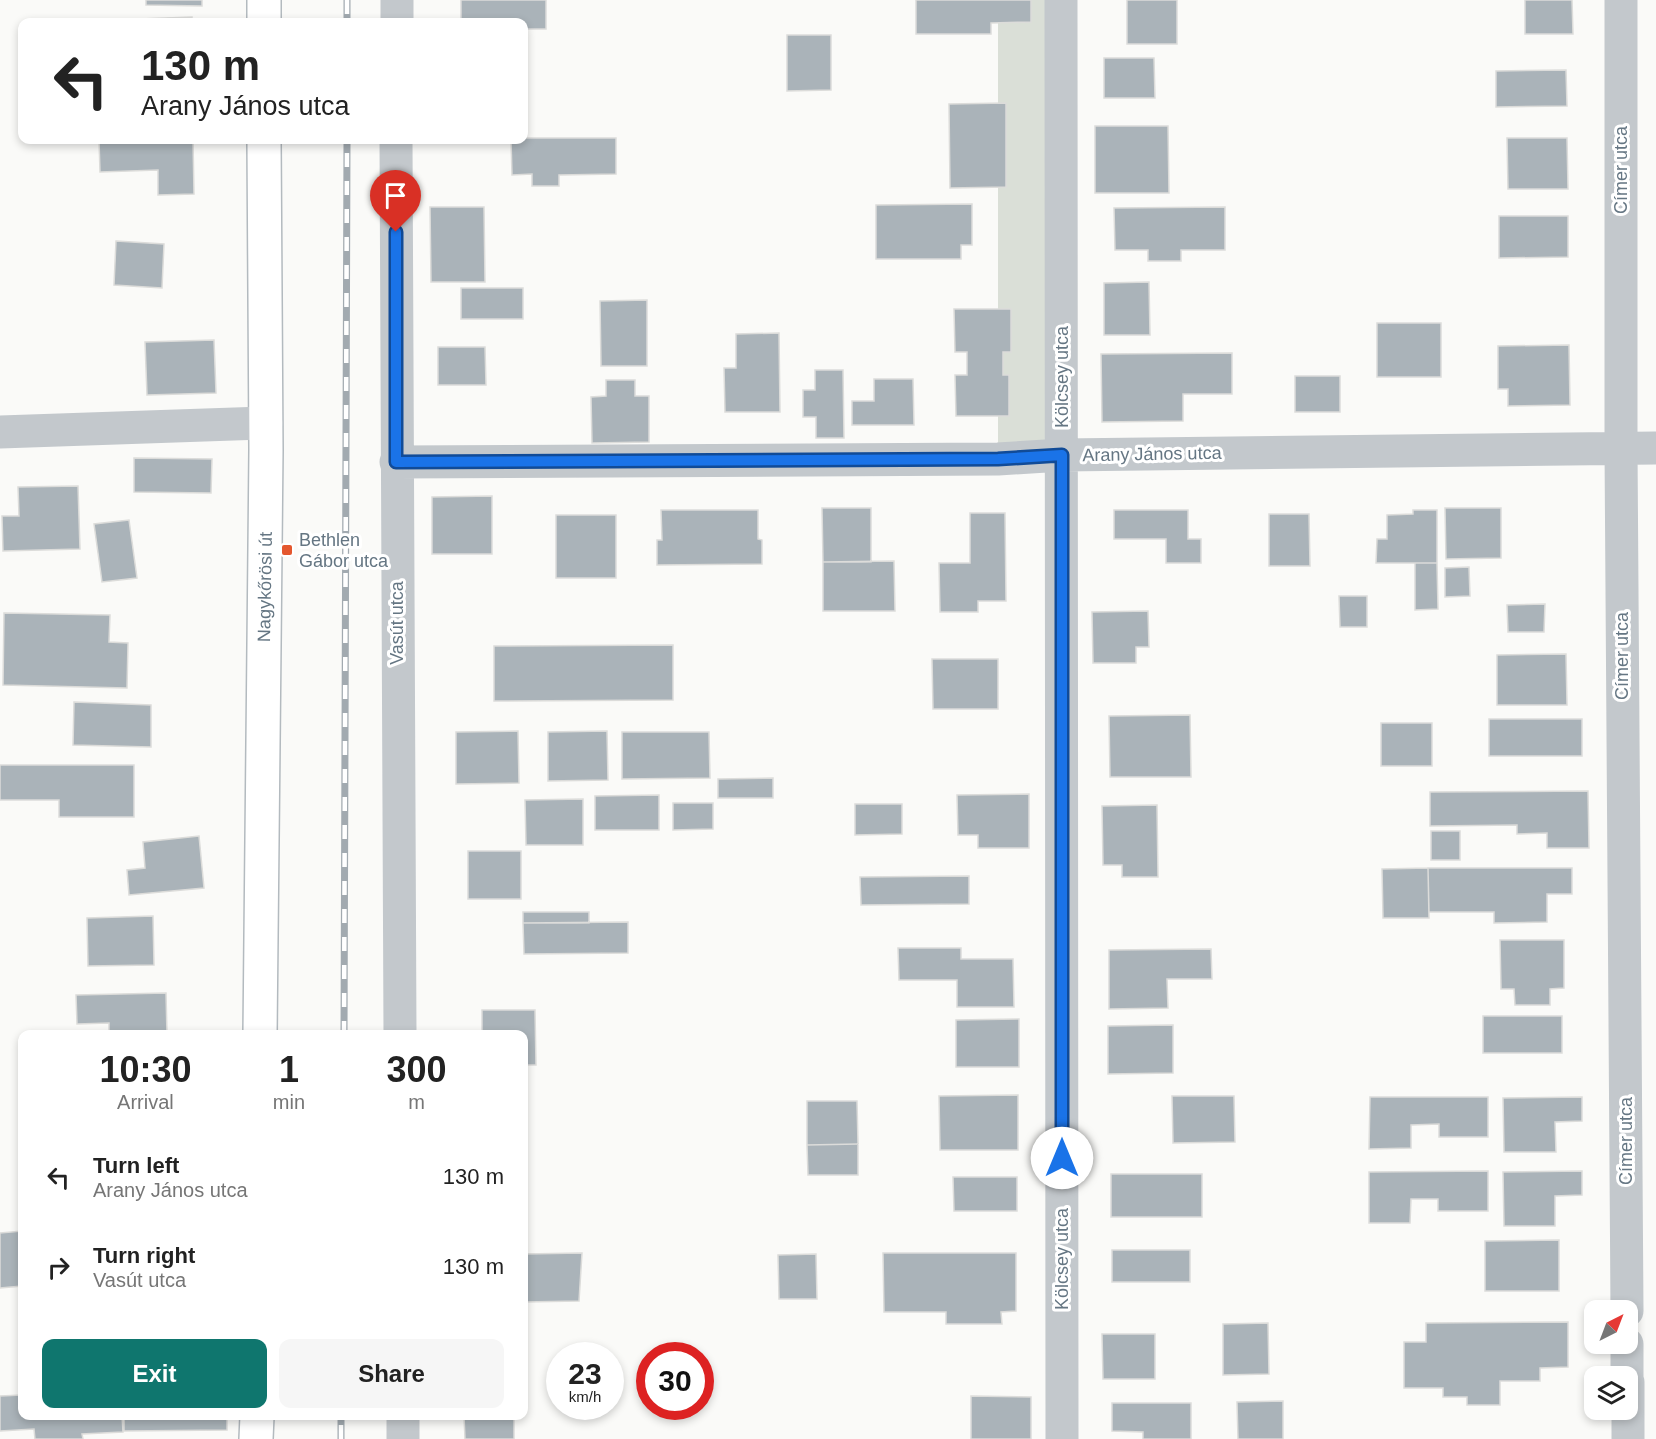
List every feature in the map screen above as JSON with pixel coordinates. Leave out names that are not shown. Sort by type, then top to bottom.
[{"type":"main road","points":[[264,0],[264,18]]},
{"type":"main road","name":"Nagykőrösi út","points":[[260,1030],[266,423],[264,144]]},
{"type":"main road","points":[[256,1439],[257,1420]]},
{"type":"street","points":[[397,0],[397,18]]},
{"type":"street","name":"Kölcsey utca","points":[[1061,0],[1062,1439]]},
{"type":"street","name":"Címer utca","points":[[1621,0],[1621,448],[1627,1300]]},
{"type":"street","name":"Vasút utca","points":[[396,144],[400,1030]]},
{"type":"street","points":[[0,432],[266,423]]},
{"type":"street","name":"Arany János utca","points":[[396,462],[998,459],[1062,455],[1656,448]]},
{"type":"street","points":[[403,1420],[403,1439]]},
{"type":"street","points":[[1628,1420],[1628,1439]]},
{"type":"shaded area","points":[[998,0],[1061,0],[1062,455],[998,459]]},
{"type":"building","points":[[146,0],[202,0],[202,6],[146,5]]},
{"type":"building","points":[[461,0],[546,0],[546,29],[528,29],[528,18],[461,18]]},
{"type":"building","points":[[916,0],[1031,0],[1031,22],[991,23],[991,34],[916,34]]},
{"type":"building","points":[[1127,0],[1177,0],[1177,44],[1127,44]]},
{"type":"building","points":[[1525,0],[1572,0],[1573,34],[1525,34]]},
{"type":"building","points":[[787,35],[831,35],[831,90],[787,91]]},
{"type":"building","points":[[1104,58],[1154,58],[1155,98],[1104,98]]},
{"type":"building","points":[[1566,70],[1567,106],[1496,107],[1496,71]]},
{"type":"building","points":[[1006,103],[1006,187],[950,188],[949,104]]},
{"type":"building","points":[[1095,126],[1168,126],[1169,193],[1095,193]]},
{"type":"building","points":[[528,138],[616,138],[616,174],[559,175],[559,186],[532,186],[532,174],[512,175],[511,144],[528,144]]},
{"type":"building","points":[[1507,138],[1567,138],[1568,189],[1508,189]]},
{"type":"building","points":[[99,144],[193,144],[194,194],[158,195],[158,170],[100,172]]},
{"type":"building","points":[[972,204],[972,245],[961,245],[961,259],[876,259],[876,205]]},
{"type":"building","points":[[430,207],[484,207],[485,282],[431,282]]},
{"type":"building","points":[[1225,207],[1225,250],[1181,250],[1181,261],[1148,261],[1148,250],[1115,250],[1114,208]]},
{"type":"building","points":[[1499,216],[1568,216],[1568,257],[1499,258]]},
{"type":"building","points":[[116,241],[164,244],[162,288],[114,285]]},
{"type":"building","points":[[1149,282],[1150,335],[1104,335],[1104,283]]},
{"type":"building","points":[[461,288],[523,288],[523,319],[461,319]]},
{"type":"building","points":[[647,300],[647,366],[601,366],[600,301]]},
{"type":"building","points":[[954,309],[1011,309],[1011,352],[1003,352],[1003,375],[1009,375],[1009,416],[956,416],[955,375],[967,375],[967,352],[955,352]]},
{"type":"building","points":[[1377,323],[1441,323],[1441,377],[1377,377]]},
{"type":"building","points":[[779,333],[780,412],[725,412],[724,368],[736,368],[736,334]]},
{"type":"building","points":[[214,340],[216,393],[147,395],[145,342]]},
{"type":"building","points":[[1569,345],[1570,405],[1508,406],[1508,389],[1498,389],[1498,346]]},
{"type":"building","points":[[438,347],[485,347],[486,385],[438,385]]},
{"type":"building","points":[[1232,353],[1232,394],[1183,394],[1183,421],[1102,422],[1101,354]]},
{"type":"building","points":[[815,370],[843,370],[844,438],[816,438],[816,417],[803,417],[803,390],[815,390]]},
{"type":"building","points":[[1295,376],[1340,376],[1340,412],[1295,412]]},
{"type":"building","points":[[874,379],[913,379],[914,425],[852,425],[852,401],[874,401]]},
{"type":"building","points":[[606,380],[635,380],[635,396],[649,396],[649,442],[592,443],[591,397],[606,396]]},
{"type":"building","points":[[134,458],[212,459],[211,493],[134,492]]},
{"type":"building","points":[[78,486],[80,549],[3,551],[2,516],[19,516],[18,487]]},
{"type":"building","points":[[492,496],[492,554],[432,554],[432,497]]},
{"type":"building","points":[[822,508],[871,508],[871,562],[823,562]]},
{"type":"building","points":[[1445,508],[1501,508],[1501,558],[1446,559]]},
{"type":"building","points":[[661,510],[758,510],[758,539],[762,540],[762,564],[657,565],[657,540],[662,540]]},
{"type":"building","points":[[1114,510],[1188,510],[1188,539],[1201,539],[1201,563],[1166,563],[1166,539],[1114,539]]},
{"type":"building","points":[[1413,510],[1437,510],[1437,563],[1376,563],[1377,539],[1387,539],[1387,515],[1413,514]]},
{"type":"building","points":[[970,513],[1005,513],[1006,601],[978,601],[978,612],[940,612],[939,563],[970,563]]},
{"type":"building","points":[[1269,514],[1309,514],[1310,566],[1269,566]]},
{"type":"building","points":[[556,515],[616,515],[616,578],[556,578]]},
{"type":"building","points":[[129,520],[137,578],[102,582],[94,524]]},
{"type":"building","points":[[894,561],[895,611],[823,611],[823,562]]},
{"type":"building","points":[[1415,563],[1437,563],[1438,609],[1415,610]]},
{"type":"building","points":[[1469,567],[1470,596],[1445,597],[1445,568]]},
{"type":"building","points":[[1339,596],[1367,596],[1367,627],[1340,627]]},
{"type":"building","points":[[1545,604],[1544,632],[1508,632],[1507,605]]},
{"type":"building","points":[[1148,611],[1149,647],[1136,647],[1136,663],[1093,663],[1092,612]]},
{"type":"building","points":[[4,613],[110,615],[109,642],[128,643],[127,688],[3,685]]},
{"type":"building","points":[[673,645],[673,700],[494,701],[494,646]]},
{"type":"building","points":[[1566,654],[1567,705],[1497,705],[1497,655]]},
{"type":"building","points":[[932,659],[998,659],[998,709],[933,709]]},
{"type":"building","points":[[74,702],[151,705],[151,747],[73,745]]},
{"type":"building","points":[[1190,715],[1191,777],[1110,777],[1109,716]]},
{"type":"building","points":[[1489,719],[1582,719],[1582,756],[1489,756]]},
{"type":"building","points":[[1381,723],[1432,723],[1432,766],[1381,766]]},
{"type":"building","points":[[518,731],[519,783],[456,784],[456,732]]},
{"type":"building","points":[[607,731],[608,780],[548,781],[548,732]]},
{"type":"building","points":[[622,732],[709,732],[710,778],[622,779]]},
{"type":"building","points":[[0,765],[134,765],[134,817],[59,817],[59,800],[0,800]]},
{"type":"building","points":[[773,778],[773,798],[718,798],[718,779]]},
{"type":"building","points":[[1588,791],[1589,848],[1547,848],[1547,833],[1517,834],[1517,825],[1430,826],[1430,792]]},
{"type":"building","points":[[1029,794],[1029,848],[978,848],[978,835],[958,835],[957,795]]},
{"type":"building","points":[[659,795],[659,830],[595,830],[595,796]]},
{"type":"building","points":[[583,799],[583,845],[526,845],[525,800]]},
{"type":"building","points":[[673,803],[713,803],[713,829],[673,830]]},
{"type":"building","points":[[855,804],[902,804],[902,834],[855,835]]},
{"type":"building","points":[[1157,805],[1158,877],[1122,877],[1122,865],[1103,865],[1102,806]]},
{"type":"building","points":[[1431,831],[1460,831],[1460,860],[1431,860]]},
{"type":"building","points":[[199,836],[204,888],[129,895],[127,870],[145,868],[143,842]]},
{"type":"building","points":[[468,851],[521,851],[521,899],[468,899]]},
{"type":"building","points":[[1428,868],[1429,918],[1383,918],[1382,869]]},
{"type":"building","points":[[1428,868],[1572,868],[1572,894],[1547,894],[1547,922],[1494,923],[1494,912],[1429,912]]},
{"type":"building","points":[[969,876],[969,904],[861,905],[860,877]]},
{"type":"building","points":[[523,912],[589,912],[589,923],[523,923]]},
{"type":"building","points":[[153,916],[154,965],[88,966],[87,918]]},
{"type":"building","points":[[628,922],[628,953],[524,954],[523,923]]},
{"type":"building","points":[[1500,940],[1564,940],[1564,988],[1550,989],[1550,1005],[1515,1005],[1514,989],[1501,989]]},
{"type":"building","points":[[898,948],[961,948],[961,959],[1013,959],[1014,1007],[957,1007],[957,980],[899,980]]},
{"type":"building","points":[[1211,949],[1212,979],[1167,979],[1168,1008],[1109,1009],[1109,950]]},
{"type":"building","points":[[166,993],[167,1030],[109,1030],[109,1023],[77,1024],[76,995]]},
{"type":"building","points":[[482,1010],[535,1010],[536,1065],[528,1065],[528,1030],[482,1030]]},
{"type":"building","points":[[1483,1016],[1562,1016],[1562,1053],[1483,1053]]},
{"type":"building","points":[[1019,1019],[1019,1067],[956,1067],[956,1020]]},
{"type":"building","points":[[1173,1025],[1173,1073],[1108,1074],[1108,1026]]},
{"type":"building","points":[[1018,1095],[1018,1150],[940,1150],[939,1096]]},
{"type":"building","points":[[1172,1096],[1234,1096],[1235,1142],[1173,1143]]},
{"type":"building","points":[[1370,1097],[1488,1097],[1488,1137],[1439,1137],[1439,1124],[1411,1125],[1411,1148],[1369,1149]]},
{"type":"building","points":[[1582,1097],[1582,1121],[1555,1122],[1556,1152],[1504,1152],[1503,1098]]},
{"type":"building","points":[[807,1101],[857,1101],[858,1144],[807,1145]]},
{"type":"building","points":[[858,1144],[858,1175],[808,1175],[807,1145]]},
{"type":"building","points":[[1488,1171],[1488,1211],[1438,1211],[1438,1199],[1411,1199],[1410,1223],[1369,1223],[1369,1172]]},
{"type":"building","points":[[1582,1171],[1582,1195],[1555,1196],[1555,1226],[1504,1226],[1503,1172]]},
{"type":"building","points":[[1111,1174],[1202,1174],[1202,1217],[1111,1217]]},
{"type":"building","points":[[953,1177],[1017,1177],[1017,1211],[954,1211]]},
{"type":"building","points":[[18,1231],[18,1286],[0,1288],[0,1233]]},
{"type":"building","points":[[1559,1240],[1559,1291],[1485,1291],[1485,1241]]},
{"type":"building","points":[[1112,1250],[1190,1250],[1190,1282],[1112,1282]]},
{"type":"building","points":[[582,1253],[579,1301],[528,1302],[528,1254]]},
{"type":"building","points":[[883,1253],[1016,1253],[1016,1311],[1001,1312],[1002,1324],[946,1324],[946,1312],[884,1312]]},
{"type":"building","points":[[816,1254],[817,1299],[779,1299],[778,1255]]},
{"type":"building","points":[[1568,1322],[1568,1367],[1540,1368],[1540,1381],[1500,1381],[1500,1405],[1467,1405],[1467,1397],[1443,1397],[1443,1388],[1404,1388],[1404,1342],[1426,1342],[1426,1323]]},
{"type":"building","points":[[1268,1323],[1269,1374],[1223,1375],[1223,1324]]},
{"type":"building","points":[[1102,1334],[1155,1334],[1155,1379],[1103,1379]]},
{"type":"building","points":[[18,1395],[18,1420],[122,1420],[123,1432],[82,1434],[83,1439],[35,1439],[34,1429],[0,1431],[0,1396]]},
{"type":"building","points":[[971,1396],[1031,1397],[1031,1439],[971,1439]]},
{"type":"building","points":[[1283,1401],[1283,1439],[1238,1439],[1237,1402]]},
{"type":"building","points":[[1112,1403],[1191,1403],[1191,1439],[1143,1439],[1143,1432],[1112,1431]]},
{"type":"building","points":[[124,1420],[227,1420],[227,1430],[124,1431]]},
{"type":"building","points":[[464,1420],[514,1420],[514,1439],[465,1439]]},
{"type":"railway","points":[[347,0],[347,18]]},
{"type":"railway","points":[[344,1030],[347,144]]},
{"type":"railway","points":[[341,1420],[341,1439]]},
{"type":"place","name":"Bethlen Gábor utca","points":[[287,550]]},
{"type":"route","points":[[396,232],[396,462],[998,459],[1062,455],[1062,1158]]}]
